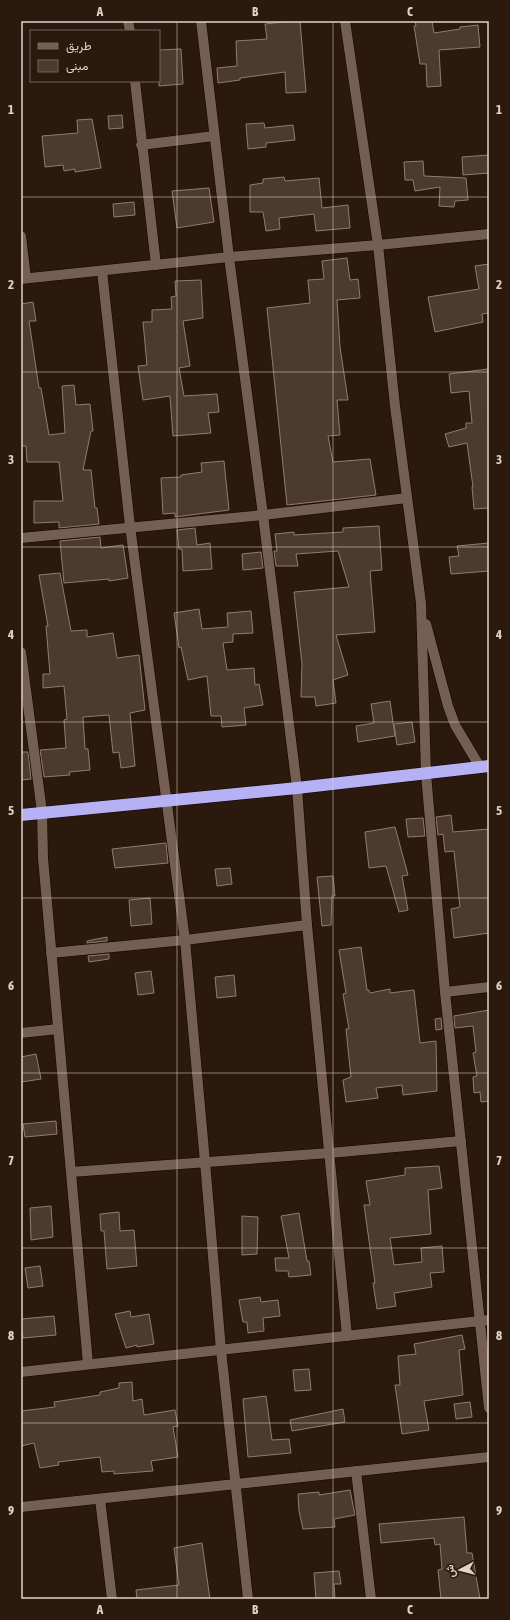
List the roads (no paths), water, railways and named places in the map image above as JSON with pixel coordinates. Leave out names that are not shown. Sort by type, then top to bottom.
[{"type":"highway","points":[[21,814],[296,788],[484,767]]},
{"type":"street","points":[[201,21],[214,136],[263,515],[296,788],[307,926],[347,1336]]},
{"type":"street","points":[[346,21],[378,245],[395,406],[421,603],[426,774],[445,992],[461,1141],[484,1321],[489,1408]]},
{"type":"street","points":[[135,82],[156,265]]},
{"type":"street","points":[[142,145],[214,136]]},
{"type":"street","points":[[21,236],[24,278],[229,257],[489,234]]},
{"type":"street","points":[[102,271],[130,526],[185,940],[221,1350],[248,1599]]},
{"type":"street","points":[[21,538],[130,526],[263,515],[408,498]]},
{"type":"street","points":[[421,603],[448,706],[455,724],[484,767]]},
{"type":"street","points":[[21,652],[42,812],[43,858],[88,1364]]},
{"type":"street","points":[[51,953],[307,926]]},
{"type":"street","points":[[445,992],[489,987]]},
{"type":"street","points":[[21,1033],[58,1029]]},
{"type":"street","points":[[71,1172],[330,1153],[461,1141]]},
{"type":"street","points":[[21,1372],[484,1321]]},
{"type":"street","points":[[21,1508],[489,1457]]},
{"type":"street","points":[[356,1471],[371,1599]]},
{"type":"street","points":[[100,1499],[112,1599]]}]
